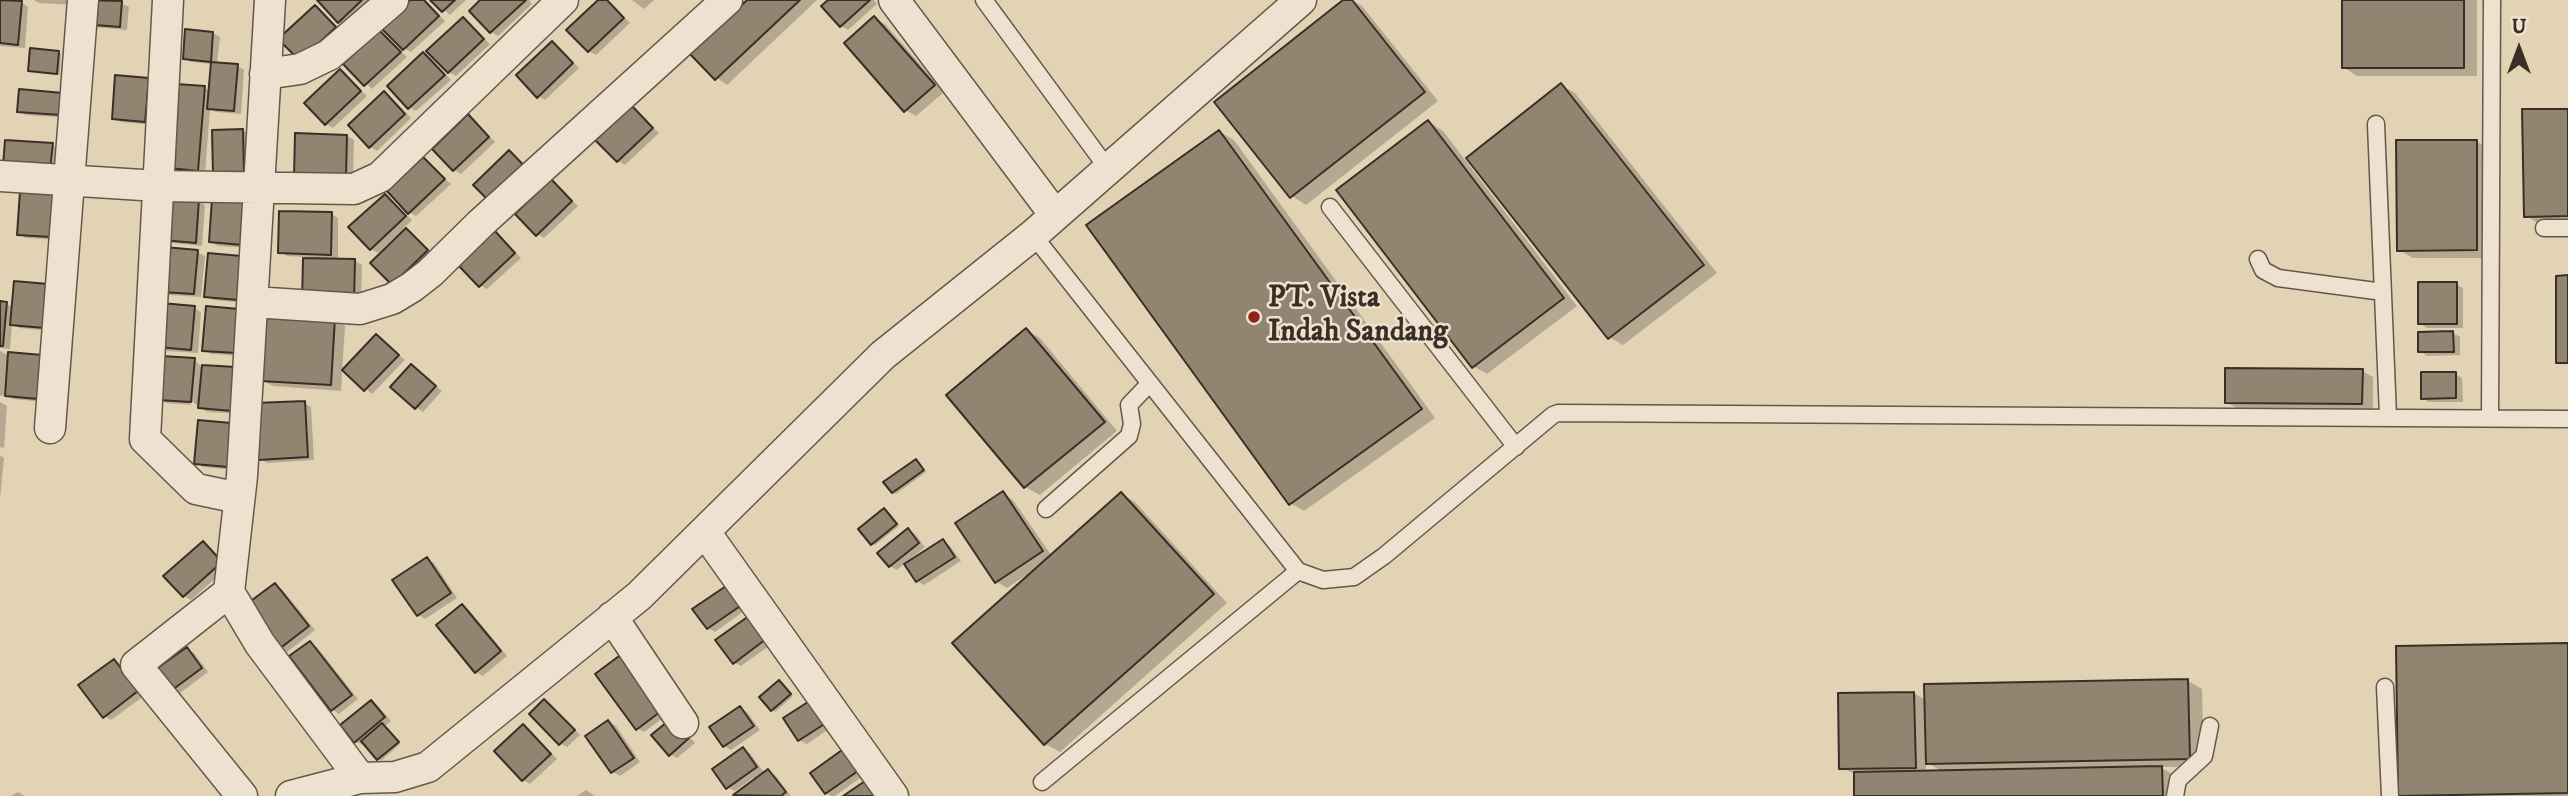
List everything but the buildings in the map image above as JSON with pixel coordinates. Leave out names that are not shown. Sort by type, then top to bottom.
[{"type":"street","points":[[50,428],[83,0]]},
{"type":"street","points":[[168,0],[145,439],[196,489],[239,498]]},
{"type":"street","points":[[270,0],[253,302],[239,498],[229,592],[260,643],[360,778]]},
{"type":"street","points":[[265,74],[300,69],[329,55],[393,0]]},
{"type":"street","points":[[0,176],[158,186],[354,188],[380,177],[563,0]]},
{"type":"street","points":[[253,302],[360,309],[392,299],[412,287],[727,0]]},
{"type":"street","points":[[894,0],[1055,215]]},
{"type":"street","points":[[291,796],[360,778],[395,777],[428,767],[639,596],[883,355],[1033,235],[1301,0]]},
{"type":"street","points":[[705,532],[893,796]]},
{"type":"street","points":[[229,592],[136,665],[242,796]]},
{"type":"street","points":[[612,617],[683,723]]},
{"type":"lane","points":[[984,0],[1108,169]]},
{"type":"lane","points":[[2490,417],[2492,0]]},
{"type":"lane","points":[[2376,124],[2388,416]]},
{"type":"lane","points":[[1330,206],[1516,447]]},
{"type":"lane","points":[[2544,228],[2568,228]]},
{"type":"lane","points":[[1033,235],[1298,571],[1323,580],[1354,577],[1384,556],[1558,413],[2568,419]]},
{"type":"lane","points":[[2258,259],[2263,270],[2278,278],[2383,292]]},
{"type":"lane","points":[[1046,509],[1129,436],[1132,424],[1129,405],[1150,383]]},
{"type":"lane","points":[[1042,782],[1298,571]]},
{"type":"lane","points":[[2385,687],[2390,796]]},
{"type":"lane","points":[[2175,796],[2178,780],[2204,756],[2210,726]]},
{"type":"place","name":"PT. Vista Indah Sandang","points":[[1254,317]]}]
